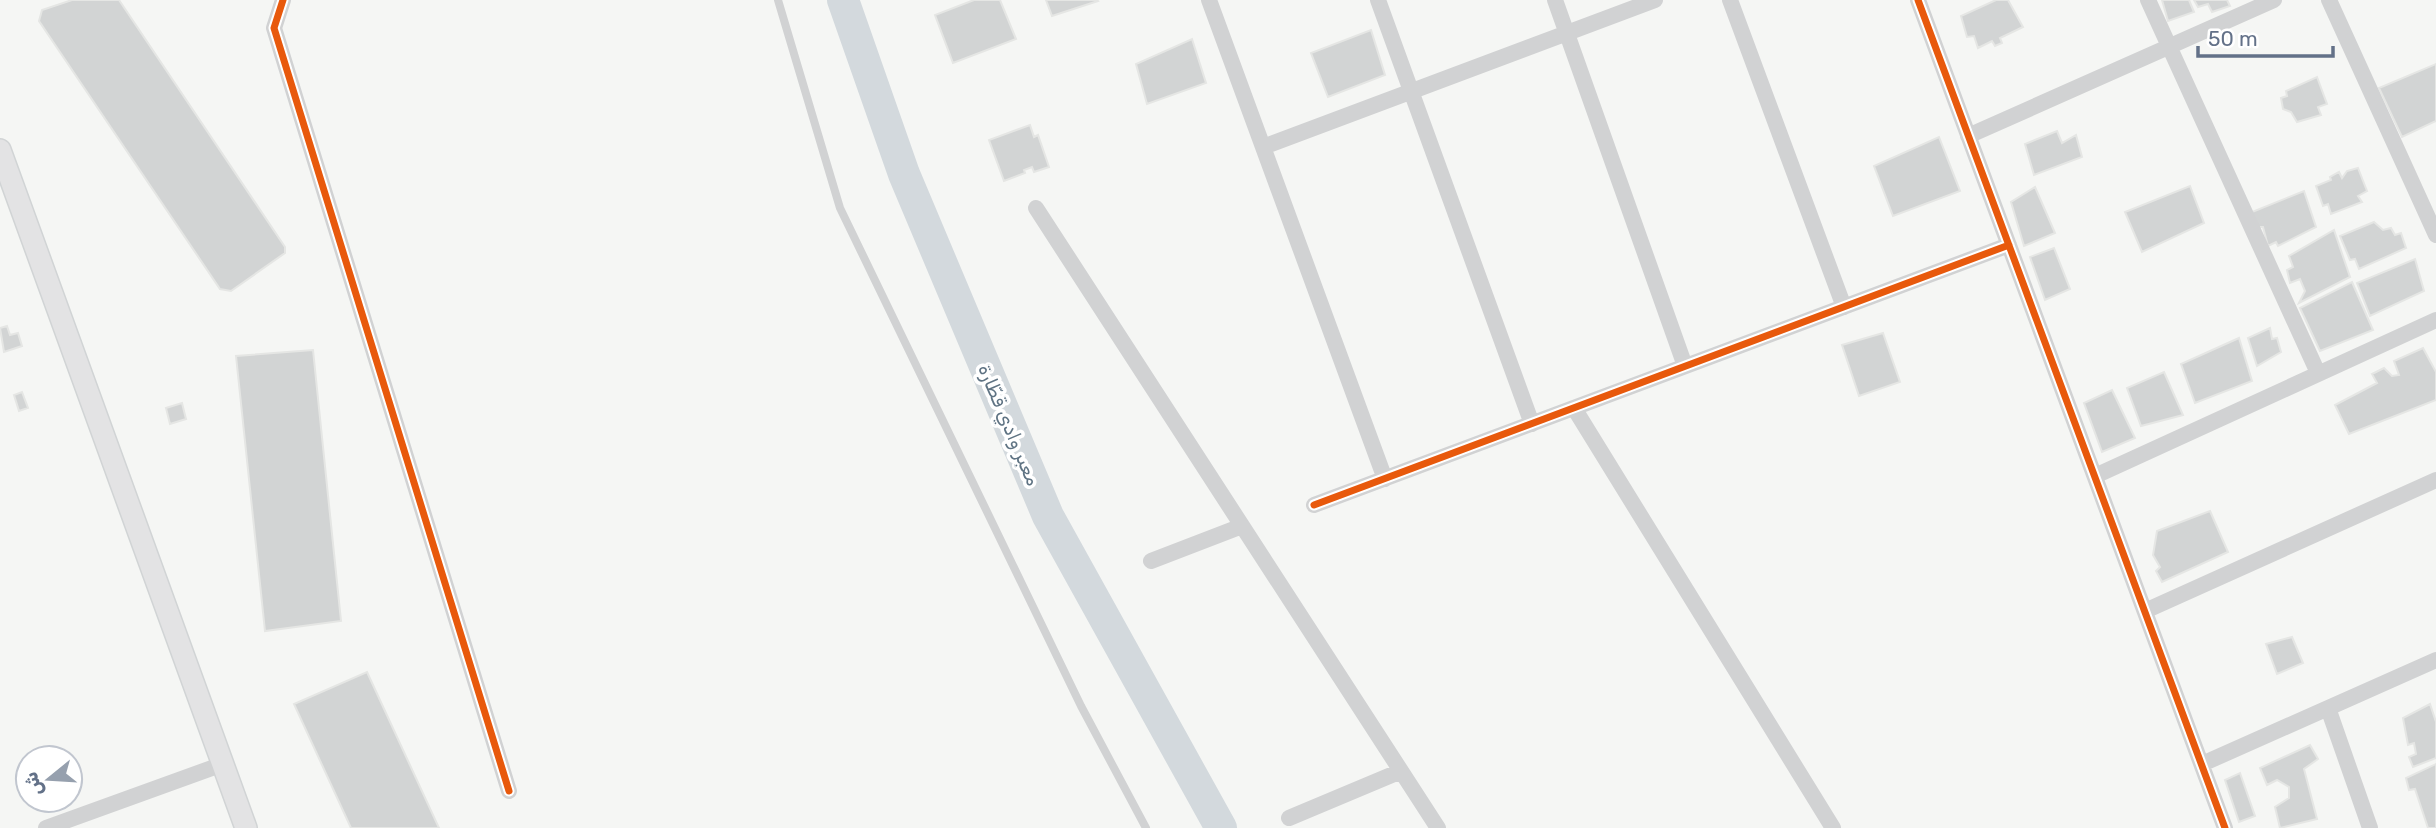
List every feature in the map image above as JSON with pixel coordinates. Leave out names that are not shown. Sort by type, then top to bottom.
[{"type":"street","points":[[283,0],[274,27],[509,791]]},
{"type":"street","points":[[1209,0],[1384,479]]},
{"type":"street","points":[[1378,0],[1532,424]]},
{"type":"street","points":[[1555,0],[1685,366]]},
{"type":"street","points":[[1263,147],[1655,0]]},
{"type":"street","points":[[1730,0],[1844,307]]},
{"type":"street","points":[[1918,0],[2225,828]]},
{"type":"street","points":[[2148,0],[2318,373]]},
{"type":"street","points":[[1968,136],[2274,0]]},
{"type":"street","points":[[2329,0],[2436,235]]},
{"type":"street","points":[[0,150],[246,828]]},
{"type":"street","points":[[1036,208],[1438,828]]},
{"type":"street","points":[[1314,505],[2009,245]]},
{"type":"street","points":[[2095,477],[2436,320]]},
{"type":"street","points":[[1574,408],[1832,828]]},
{"type":"street","points":[[2145,611],[2436,480]]},
{"type":"street","points":[[1151,561],[1242,526]]},
{"type":"street","points":[[2202,764],[2436,660]]},
{"type":"street","points":[[2328,708],[2370,828]]},
{"type":"street","points":[[46,828],[223,764]]},
{"type":"street","points":[[1289,818],[1401,771]]},
{"type":"lane","points":[[778,0],[840,208],[1081,706],[1146,828]]},
{"type":"building","points":[[72,0],[119,0],[285,247],[285,253],[231,291],[220,289],[39,21],[42,10]]},
{"type":"building","points":[[974,0],[1000,0],[1016,39],[953,63],[935,15]]},
{"type":"building","points":[[1046,0],[1097,0],[1098,1],[1052,16]]},
{"type":"building","points":[[1996,0],[2008,0],[2023,27],[2000,38],[2002,43],[1995,46],[1992,41],[1978,48],[1974,36],[1967,37],[1961,16]]},
{"type":"building","points":[[2162,0],[2189,0],[2194,12],[2168,21]]},
{"type":"building","points":[[2194,0],[2227,0],[2230,6],[2212,12],[2208,4],[2198,7]]},
{"type":"building","points":[[1371,30],[1385,75],[1328,97],[1311,53]]},
{"type":"building","points":[[1192,39],[1206,83],[1147,104],[1136,64]]},
{"type":"building","points":[[2436,64],[2436,121],[2402,137],[2379,88]]},
{"type":"building","points":[[2317,77],[2327,104],[2318,107],[2321,115],[2297,122],[2291,112],[2283,109],[2281,98],[2287,96],[2286,91]]},
{"type":"building","points":[[1030,125],[1034,137],[1038,135],[1049,167],[1034,172],[1032,167],[1024,170],[1025,173],[1004,181],[989,140]]},
{"type":"building","points":[[2057,131],[2062,143],[2076,135],[2082,157],[2034,175],[2025,144]]},
{"type":"building","points":[[1939,137],[1960,191],[1893,216],[1874,166]]},
{"type":"building","points":[[2358,168],[2367,191],[2358,196],[2362,202],[2331,214],[2328,204],[2323,206],[2316,186],[2331,180],[2330,177],[2339,172],[2342,178],[2347,171]]},
{"type":"building","points":[[2190,186],[2204,223],[2142,252],[2125,212]]},
{"type":"building","points":[[2035,187],[2055,233],[2024,246],[2011,202]]},
{"type":"building","points":[[2304,191],[2316,227],[2278,246],[2276,242],[2268,246],[2263,227],[2257,227],[2252,212]]},
{"type":"building","points":[[2374,222],[2383,230],[2391,228],[2395,235],[2401,233],[2406,248],[2359,269],[2355,259],[2350,260],[2340,236]]},
{"type":"building","points":[[2334,230],[2350,277],[2299,303],[2305,291],[2300,279],[2290,283],[2287,270],[2293,267],[2289,256]]},
{"type":"building","points":[[2054,248],[2070,289],[2045,300],[2030,257]]},
{"type":"building","points":[[2415,259],[2424,291],[2370,316],[2357,283]]},
{"type":"building","points":[[2352,282],[2373,330],[2320,351],[2300,308]]},
{"type":"building","points":[[7,326],[10,335],[18,333],[22,346],[4,352],[0,328]]},
{"type":"building","points":[[2270,328],[2272,339],[2277,338],[2281,352],[2257,366],[2248,338]]},
{"type":"building","points":[[1883,333],[1900,382],[1859,396],[1842,345]]},
{"type":"building","points":[[2239,338],[2252,381],[2195,403],[2181,364]]},
{"type":"building","points":[[2423,348],[2436,372],[2436,400],[2349,434],[2335,405],[2377,383],[2372,374],[2384,368],[2392,376],[2399,375],[2394,361]]},
{"type":"building","points":[[313,350],[341,621],[265,631],[236,356]]},
{"type":"building","points":[[2164,372],[2183,415],[2141,426],[2127,388]]},
{"type":"building","points":[[2112,390],[2135,438],[2102,452],[2084,403]]},
{"type":"building","points":[[22,392],[28,408],[19,411],[14,395]]},
{"type":"building","points":[[182,403],[186,419],[170,424],[166,408]]},
{"type":"building","points":[[2210,511],[2228,552],[2162,582],[2156,571],[2160,567],[2153,555],[2157,531]]},
{"type":"building","points":[[2292,637],[2303,663],[2277,674],[2266,644]]},
{"type":"building","points":[[367,672],[439,828],[351,828],[294,704]]},
{"type":"building","points":[[2430,704],[2436,722],[2436,758],[2413,767],[2409,757],[2416,754],[2414,743],[2408,745],[2403,718]]},
{"type":"building","points":[[2310,745],[2318,759],[2304,769],[2317,819],[2280,828],[2275,807],[2289,798],[2289,787],[2277,780],[2267,785],[2260,768]]},
{"type":"building","points":[[2436,764],[2436,828],[2428,828],[2415,789],[2409,790],[2406,778]]},
{"type":"building","points":[[2240,773],[2255,816],[2239,822],[2225,780]]},
{"type":"waterway","name":"معبر وادي قطّارة","points":[[843,0],[904,174],[1048,516],[1221,828]]},
{"type":"cycle path","points":[[283,0],[274,28],[509,791]]},
{"type":"cycle path","points":[[1918,0],[2225,828]]},
{"type":"cycle path","points":[[1314,505],[2009,245]]}]
